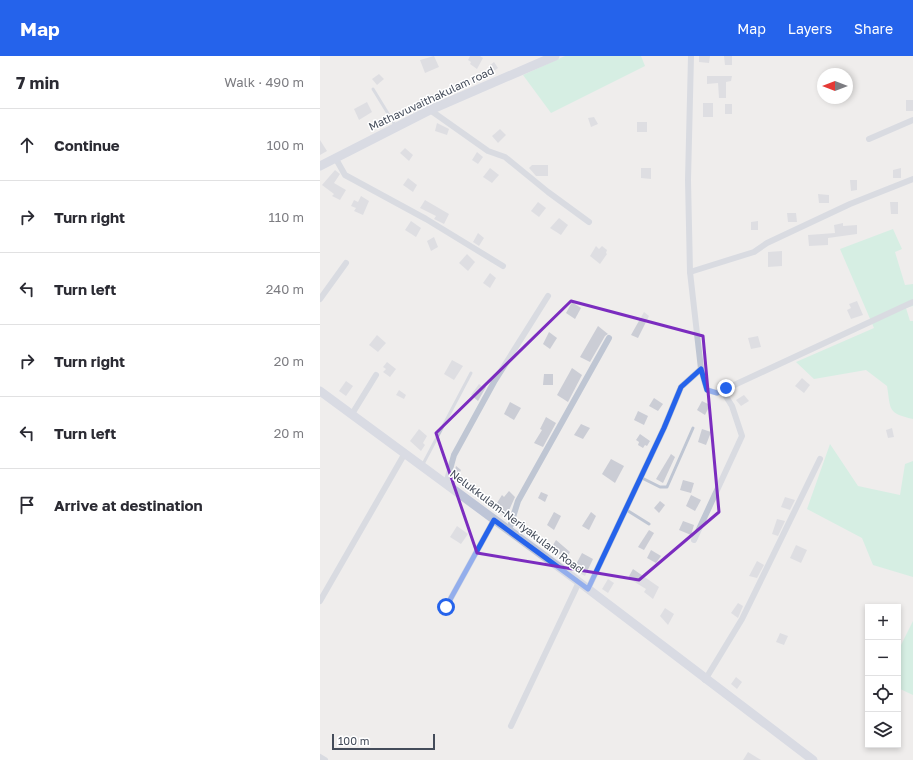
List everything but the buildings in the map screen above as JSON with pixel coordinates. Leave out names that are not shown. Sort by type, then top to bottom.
[{"type":"main road","name":"Mathavuvaithakulam road","points":[[320,166],[430,110],[555,56]]},
{"type":"main road","name":"Nelukkulam-Neriyakulam Road","points":[[320,391],[579,582],[705,680],[812,760]]},
{"type":"street","points":[[691,56],[688,180],[690,272],[701,369],[707,390],[714,393],[722,390],[913,302]]},
{"type":"street","points":[[430,110],[488,151],[505,157],[548,192],[589,222]]},
{"type":"street","points":[[869,139],[913,120]]},
{"type":"street","points":[[336,159],[345,175],[426,219],[503,266]]},
{"type":"street","points":[[690,272],[754,252],[767,243],[850,204],[913,179]]},
{"type":"street","points":[[320,299],[346,263]]},
{"type":"street","points":[[446,484],[454,455],[494,382],[548,296]]},
{"type":"street","points":[[509,530],[518,502],[609,338]]},
{"type":"street","points":[[588,589],[664,428],[681,387],[701,369]]},
{"type":"street","points":[[352,414],[376,375]]},
{"type":"street","points":[[694,540],[742,436],[732,406],[722,390]]},
{"type":"street","points":[[320,601],[406,453]]},
{"type":"street","points":[[705,680],[742,619],[820,459]]},
{"type":"street","points":[[446,607],[494,520]]},
{"type":"street","points":[[511,726],[579,582]]},
{"type":"street","points":[[320,757],[325,760]]},
{"type":"lane","points":[[373,89],[396,126]]},
{"type":"lane","points":[[422,466],[471,373]]},
{"type":"lane","points":[[640,477],[660,487],[666,488],[693,428]]},
{"type":"lane","points":[[625,508],[649,524]]},
{"type":"highlighted area","points":[[571,301],[703,336],[719,512],[639,580],[477,553],[436,433]]},
{"type":"green space","points":[[565,56],[641,56],[645,66],[551,113],[523,75]]},
{"type":"green space","points":[[893,229],[902,249],[895,252],[905,285],[913,284],[913,306],[906,308],[910,321],[913,321],[913,419],[894,412],[890,405],[887,386],[866,370],[814,379],[796,362],[874,328],[840,249]]},
{"type":"green space","points":[[830,444],[858,486],[900,495],[905,464],[913,461],[913,577],[873,565],[862,538],[807,509]]},
{"type":"green space","points":[[913,621],[913,695],[901,689],[901,645]]},
{"type":"route","points":[[446,607],[494,520],[588,589],[664,428],[681,387],[701,369],[707,390],[717,393],[726,388]]}]
